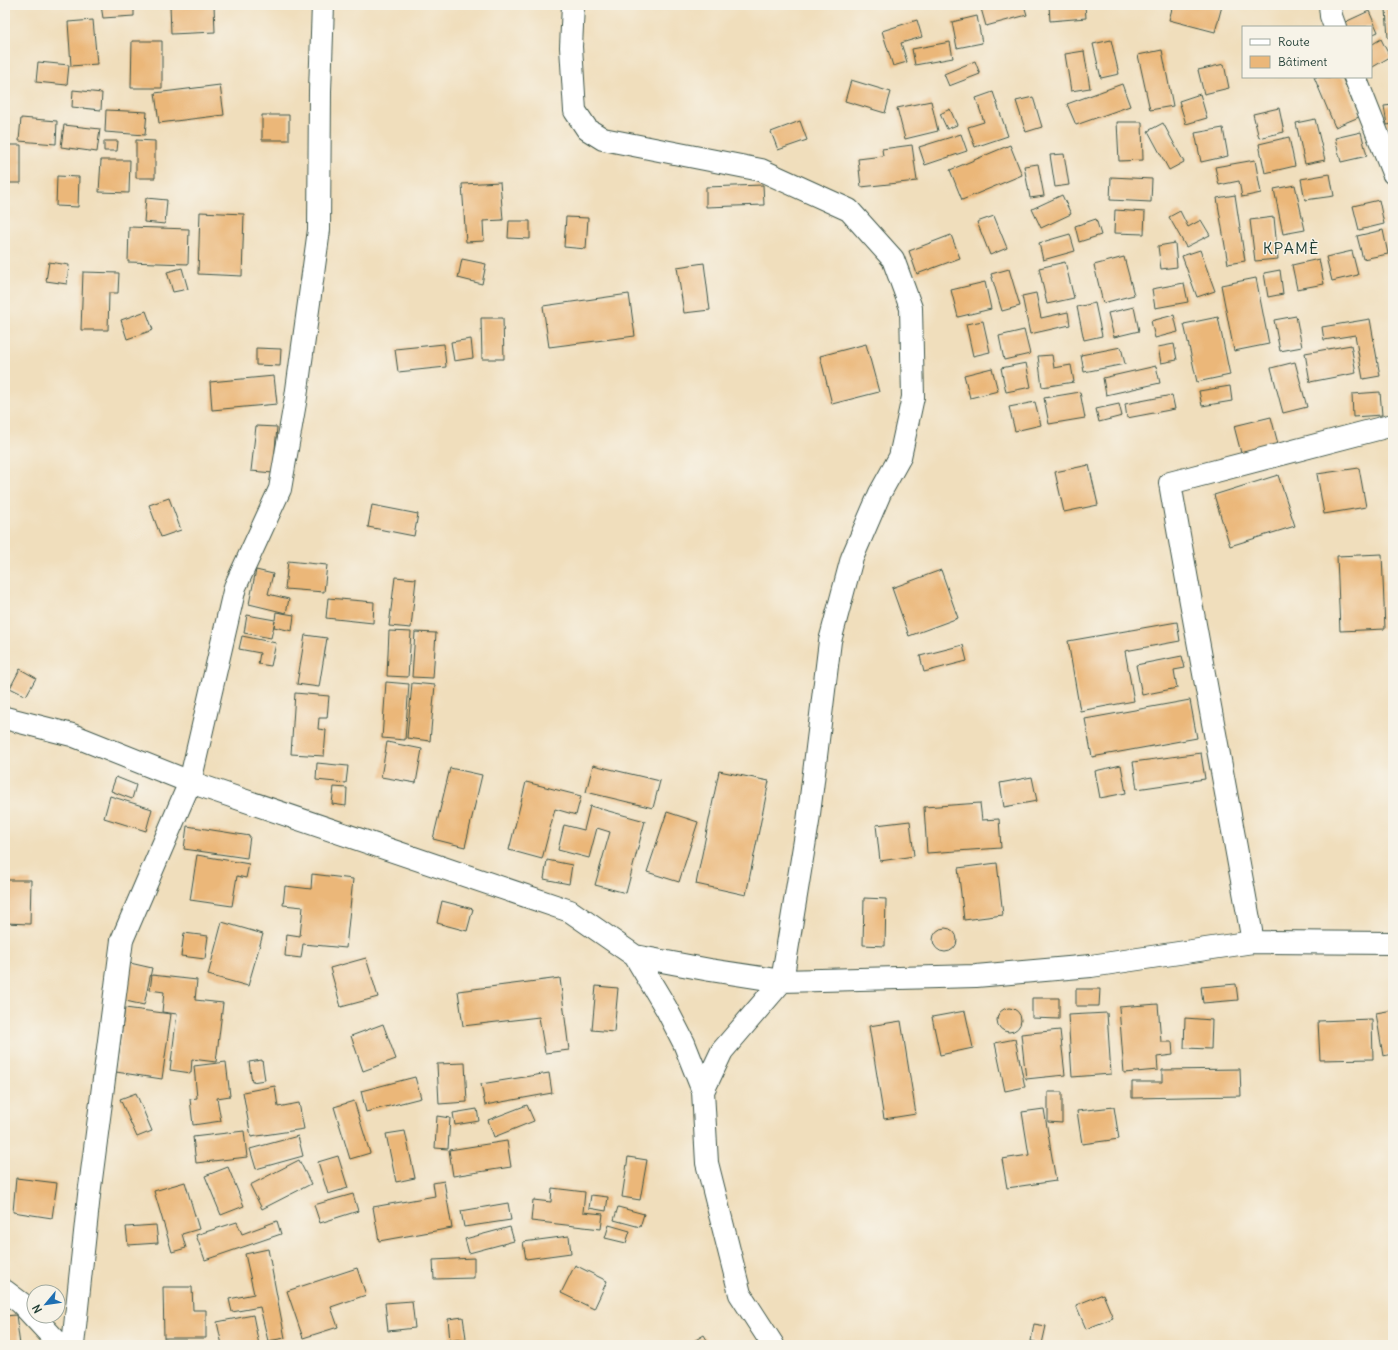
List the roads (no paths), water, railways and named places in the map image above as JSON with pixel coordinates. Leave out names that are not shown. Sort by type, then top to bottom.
[{"type":"street","points":[[73,1345],[89,1194],[122,940],[190,782],[235,587],[280,489],[296,397],[319,230],[320,91],[323,5]]},
{"type":"street","points":[[573,5],[571,47],[575,111],[587,129],[603,139],[761,170],[849,210],[893,259],[911,308],[913,397],[900,457],[880,493],[852,558],[830,641],[808,822],[782,981],[722,1051],[703,1091]]},
{"type":"street","points":[[1330,5],[1331,16],[1335,26]]},
{"type":"street","points":[[1355,78],[1393,173]]},
{"type":"street","points":[[1253,942],[1225,780],[1202,672],[1170,483],[1393,425]]},
{"type":"street","points":[[5,718],[72,734],[190,782],[570,911],[635,956],[710,970],[782,981],[984,976],[1091,966],[1253,942],[1393,942]]},
{"type":"street","points":[[635,956],[666,1008],[684,1043],[703,1091],[707,1163],[740,1294],[773,1345]]},
{"type":"street","points":[[5,1290],[21,1303],[60,1345]]},
{"type":"district","name":"KPAMÈ","points":[[1291,248]]}]
